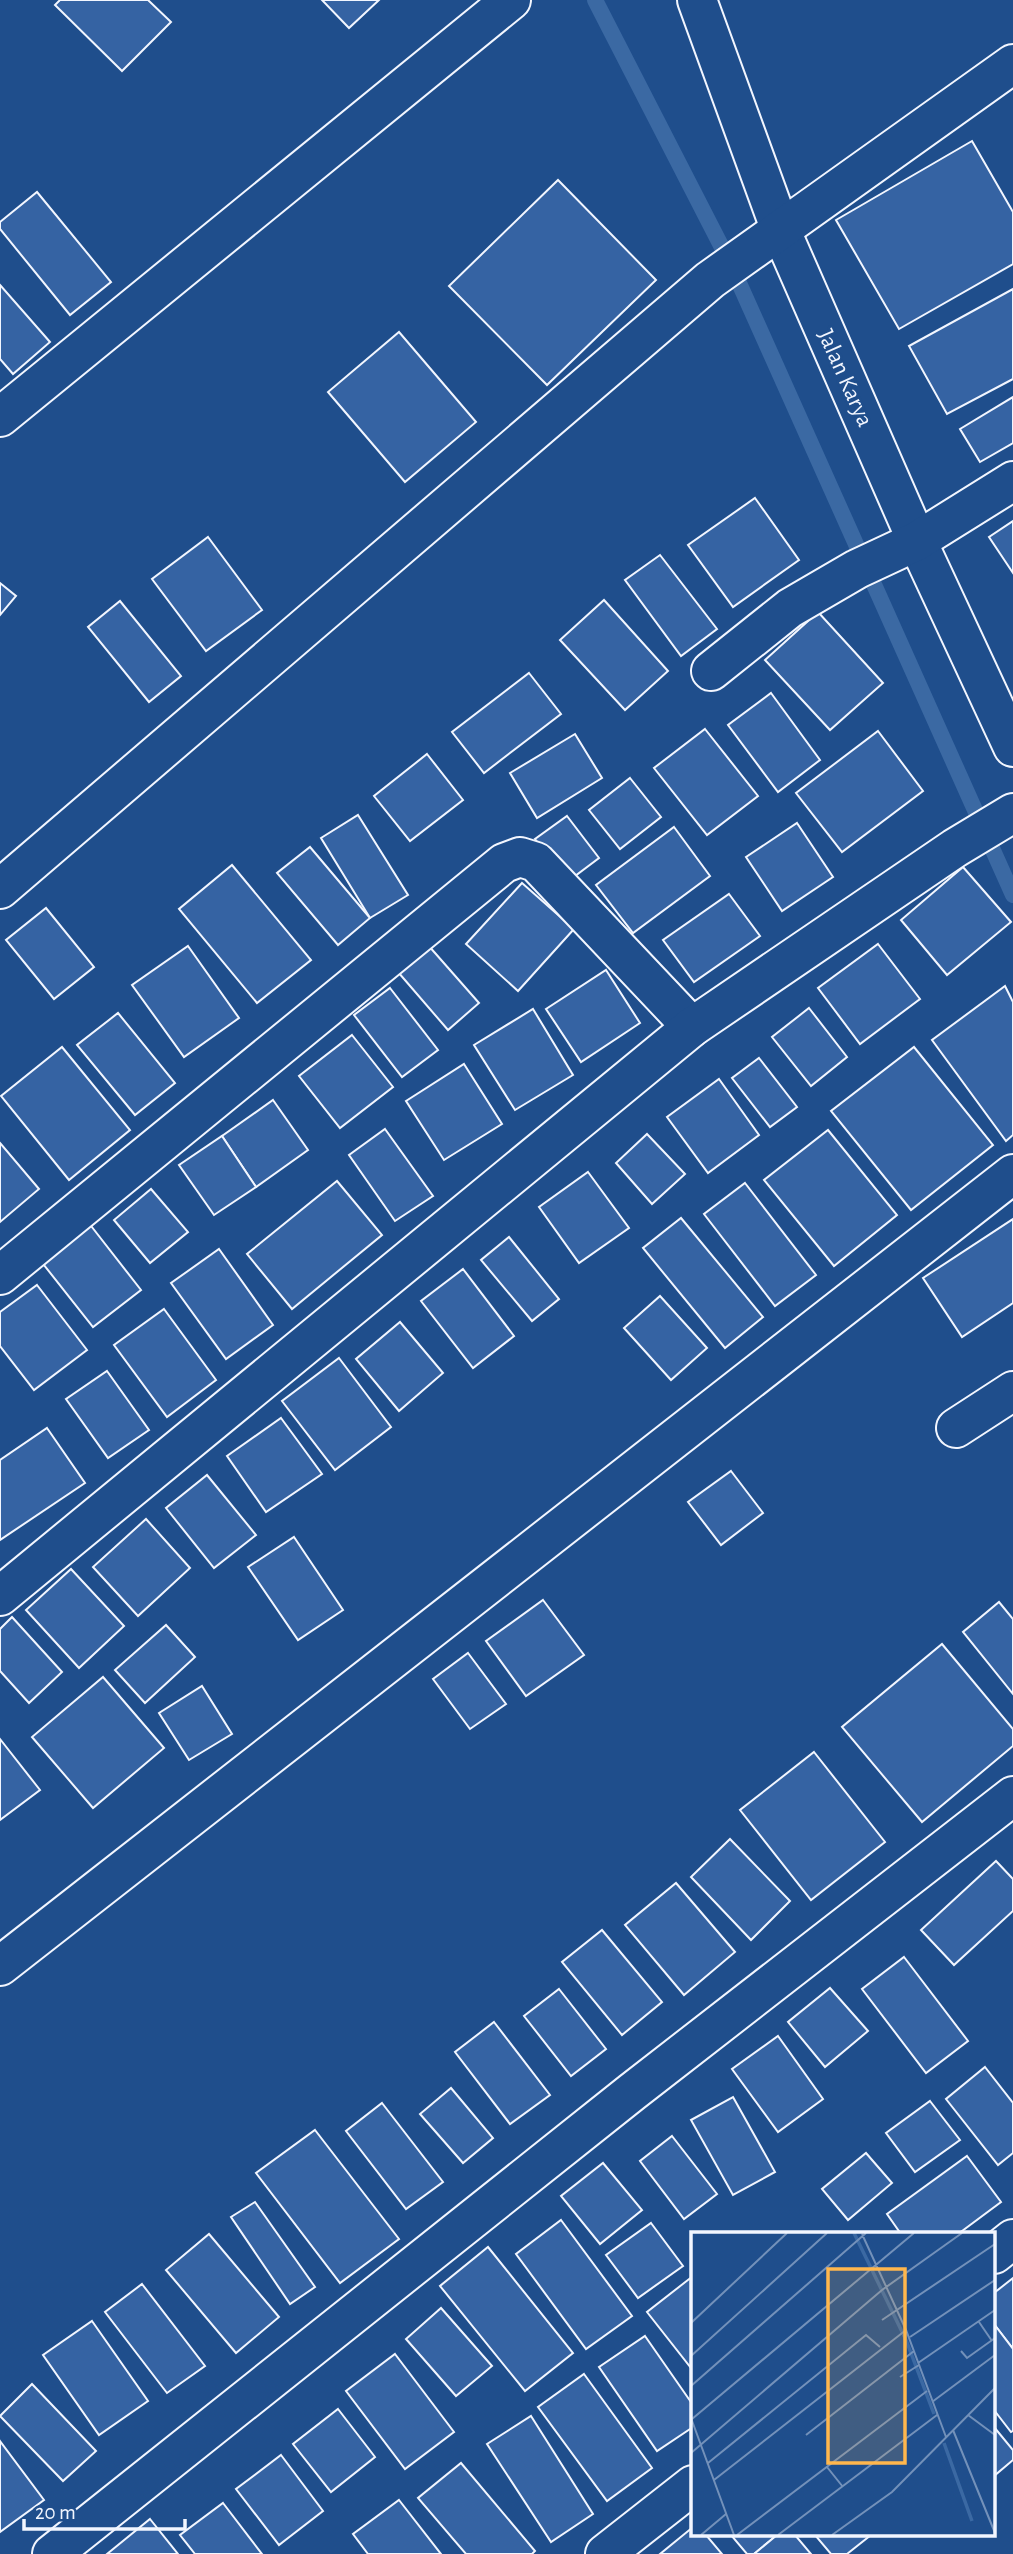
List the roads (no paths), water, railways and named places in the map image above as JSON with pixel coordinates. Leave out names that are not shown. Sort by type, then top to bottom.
[{"type":"street","points":[[0,417],[511,0]]},
{"type":"street","name":"Jalan Karya","points":[[697,0],[768,240],[917,541],[1013,747]]},
{"type":"street","points":[[0,890],[710,280],[1013,64]]},
{"type":"street","points":[[711,671],[790,608],[917,541],[1013,481]]},
{"type":"street","points":[[0,1596],[692,1027],[955,848],[1013,813]]},
{"type":"street","points":[[0,1275],[504,863],[520,857],[536,862],[692,1027]]},
{"type":"street","points":[[0,1966],[1013,1174]]},
{"type":"street","points":[[956,1428],[1013,1391]]},
{"type":"street","points":[[52,2554],[632,2092],[1013,1796]]},
{"type":"street","points":[[996,2252],[1013,2239]]},
{"type":"street","points":[[605,2554],[691,2487]]},
{"type":"waterway","points":[[595,0],[731,265],[1013,895]]}]
